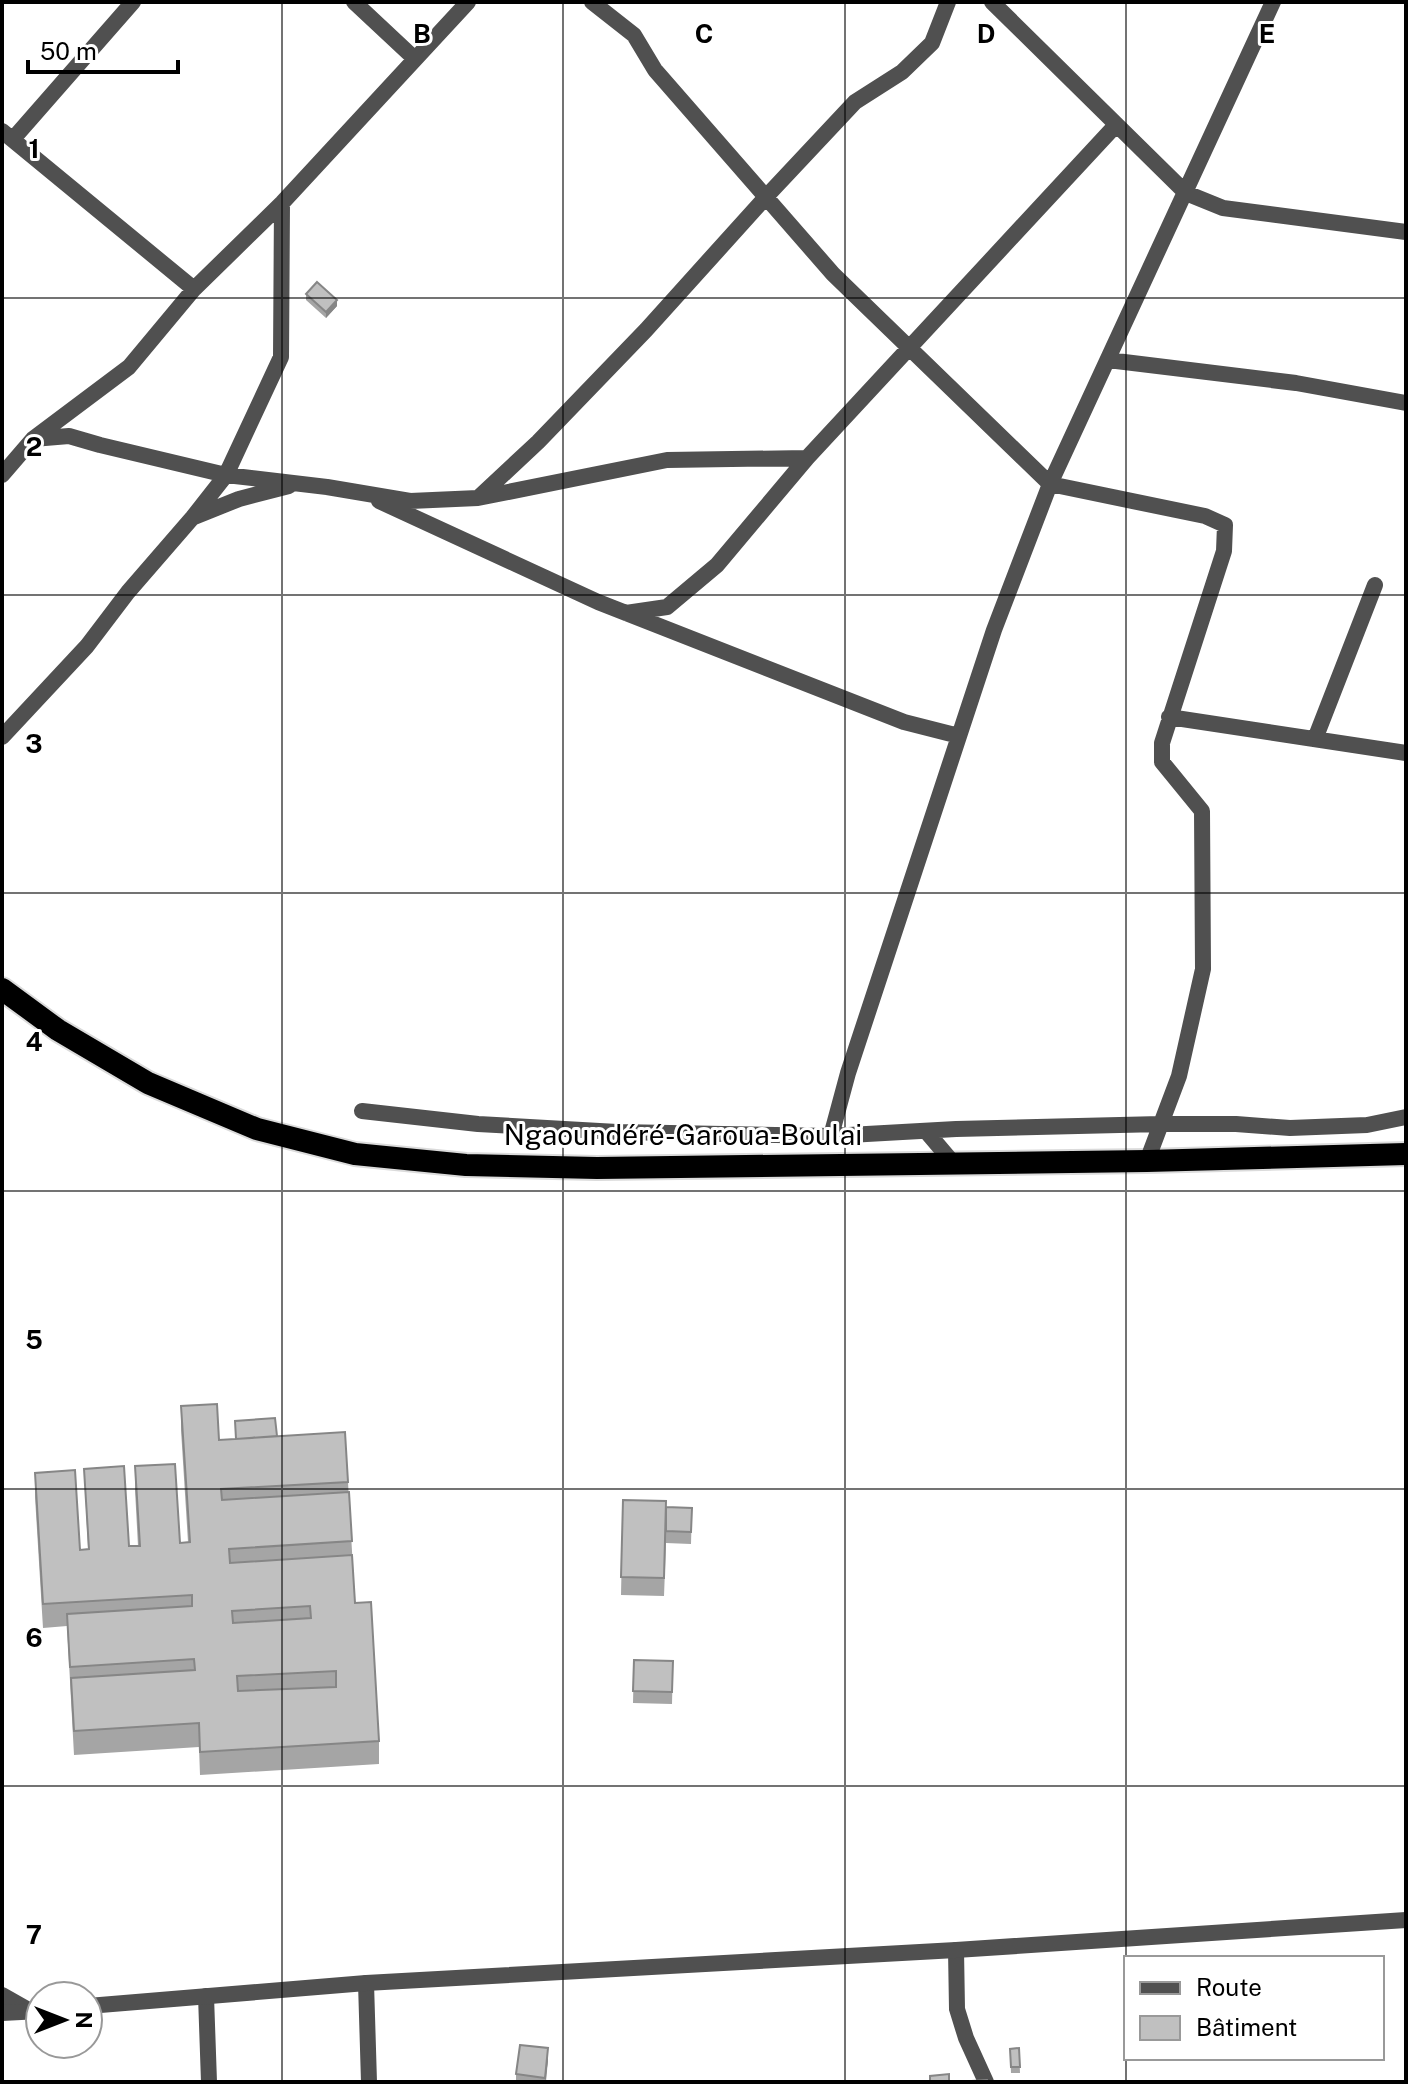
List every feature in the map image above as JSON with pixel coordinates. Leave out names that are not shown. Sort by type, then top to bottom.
[{"type":"highway","name":"Ngaoundéré-Garoua-Boulai","points":[[2,989],[58,1030],[148,1083],[257,1129],[355,1154],[466,1165],[582,1168],[1147,1161],[1406,1154]]},
{"type":"street","points":[[133,2],[8,135],[194,289]]},
{"type":"street","points":[[354,2],[415,59]]},
{"type":"street","points":[[2,475],[33,439],[129,367],[194,289],[282,203],[468,2]]},
{"type":"street","points":[[592,2],[634,35],[655,70],[833,274],[1050,484],[1205,516],[1225,525],[1224,551],[1162,743],[1162,762],[1202,811],[1203,969],[1179,1076],[1147,1161]]},
{"type":"street","points":[[478,498],[538,442],[646,330],[855,102],[902,72],[932,43],[948,2]]},
{"type":"street","points":[[992,2],[1186,193],[1223,208],[1406,232]]},
{"type":"street","points":[[831,1136],[848,1073],[994,630],[1050,484],[1273,2]]},
{"type":"street","points":[[626,613],[667,607],[717,565],[807,458],[1116,125]]},
{"type":"street","points":[[2,737],[87,646],[226,475],[281,357],[282,203]]},
{"type":"street","points":[[1108,360],[1296,383],[1406,403]]},
{"type":"street","points":[[33,439],[69,436],[226,475],[410,501],[478,498],[667,460],[807,458]]},
{"type":"street","points":[[193,517],[239,499],[299,484]]},
{"type":"street","points":[[360,493],[598,602],[904,722],[959,736]]},
{"type":"street","points":[[1315,739],[1375,585]]},
{"type":"street","points":[[1169,717],[1406,753]]},
{"type":"street","points":[[362,1111],[478,1124],[617,1132],[831,1136],[1161,1124],[1290,1128],[1367,1125],[1406,1117]]},
{"type":"street","points":[[926,1131],[954,1164]]},
{"type":"street","points":[[104,2005],[366,1983],[956,1950],[1406,1920]]},
{"type":"street","points":[[956,1950],[957,2009],[986,2082]]},
{"type":"street","points":[[366,1983],[369,2082]]},
{"type":"street","points":[[2,1995],[24,2005]]},
{"type":"street","points":[[206,1996],[209,2082]]},
{"type":"street","points":[[2,2013],[24,2012]]},
{"type":"building","points":[[317,282],[337,300],[326,312],[306,294]]},
{"type":"building","points":[[217,1404],[219,1440],[345,1432],[348,1482],[221,1489],[222,1500],[349,1492],[352,1541],[229,1549],[230,1563],[352,1555],[355,1603],[371,1602],[379,1741],[200,1752],[199,1723],[74,1731],[71,1678],[195,1670],[194,1659],[70,1667],[67,1614],[192,1606],[192,1595],[43,1604],[35,1473],[75,1470],[80,1550],[89,1549],[84,1469],[124,1466],[129,1546],[140,1546],[135,1466],[175,1464],[180,1543],[190,1542],[181,1406]],"holes":[[[310,1606],[311,1618],[233,1623],[232,1611]],[[336,1671],[336,1687],[238,1691],[237,1676]]]},
{"type":"building","points":[[275,1418],[277,1436],[236,1439],[235,1421]]},
{"type":"building","points":[[623,1500],[666,1501],[664,1578],[621,1577]]},
{"type":"building","points":[[666,1507],[692,1508],[691,1532],[666,1531]]},
{"type":"building","points":[[634,1660],[673,1661],[672,1692],[633,1691]]},
{"type":"building","points":[[520,2045],[548,2048],[545,2078],[516,2074]]},
{"type":"building","points":[[1019,2048],[1020,2067],[1011,2067],[1010,2049]]},
{"type":"building","points":[[949,2074],[949,2082],[930,2082],[930,2076]]}]
